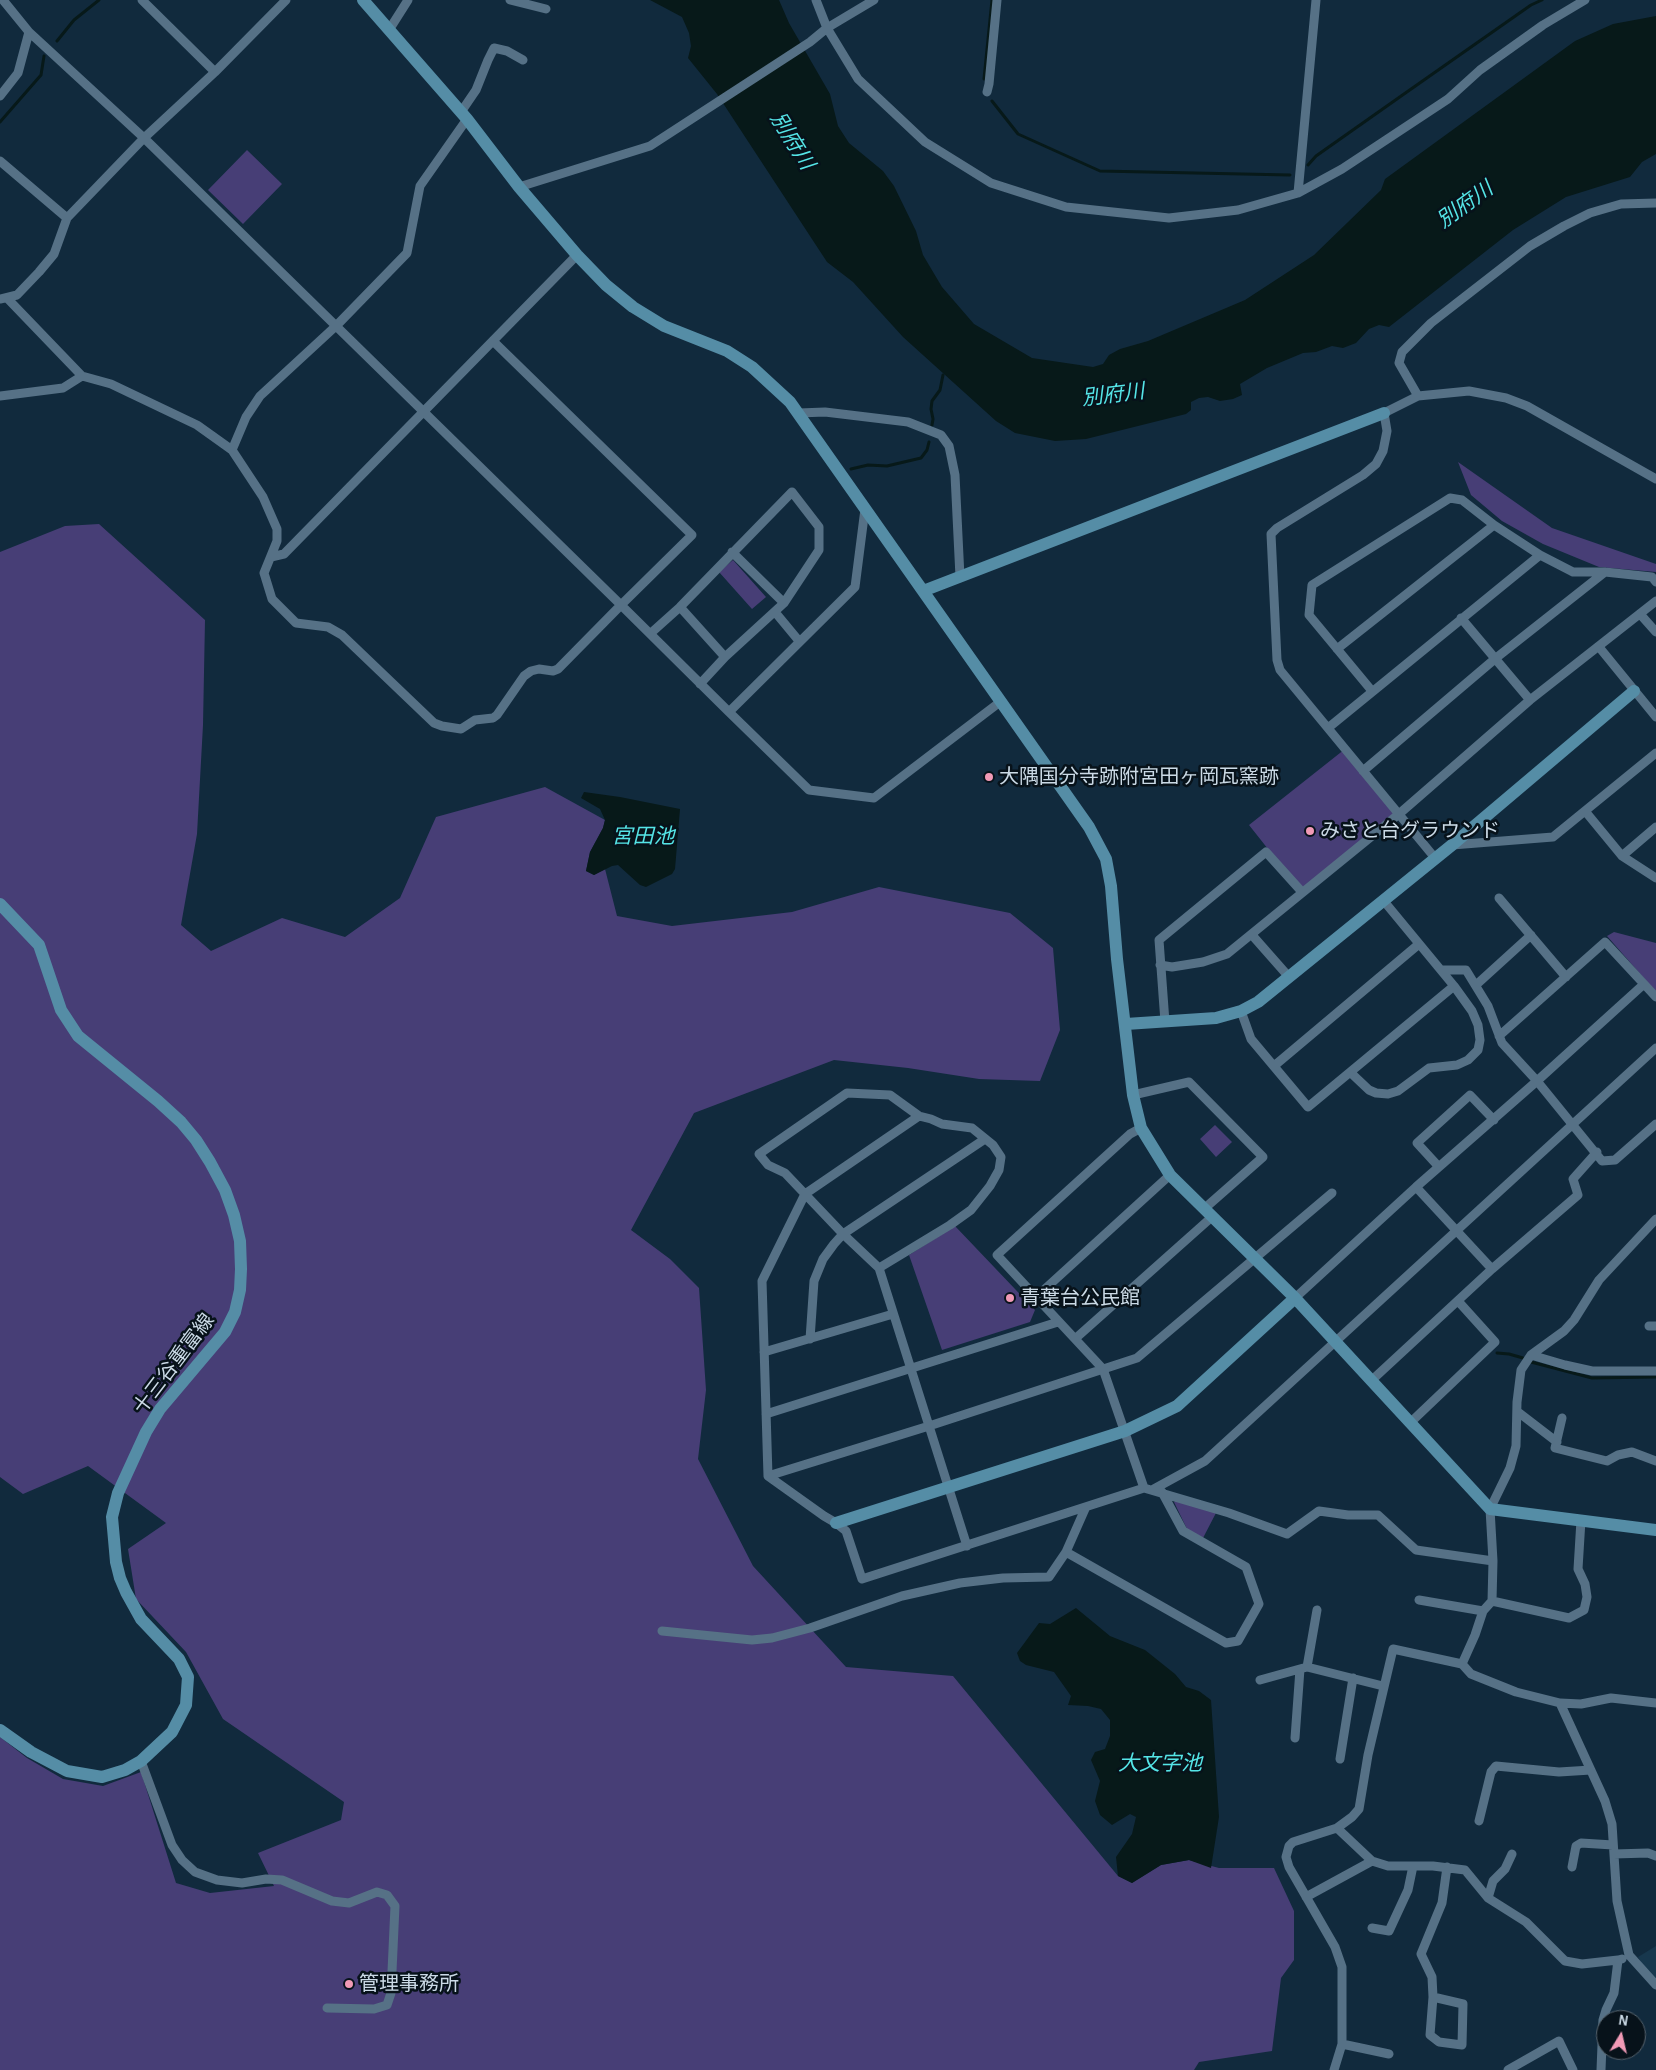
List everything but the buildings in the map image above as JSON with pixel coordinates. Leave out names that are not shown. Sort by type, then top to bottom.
[{"type":"street","points":[[3,0],[29,32],[144,138],[809,790],[874,798],[1000,702]]},
{"type":"street","points":[[142,0],[215,72]]},
{"type":"street","points":[[286,0],[215,72],[144,138],[67,218],[54,254],[17,294],[4,299],[82,376],[111,384],[198,425],[232,450],[263,497],[277,529],[276,541],[264,574],[268,592],[286,615],[296,623],[328,627],[342,634],[434,723],[461,728],[475,720],[497,716],[524,676],[531,671],[539,669],[553,671],[558,669],[692,535],[494,342]]},
{"type":"street","points":[[363,0],[464,115],[519,187],[577,255],[606,285],[633,307],[664,326],[727,351],[752,367],[790,402],[1089,827],[1106,859],[1111,886],[1117,959],[1133,1095],[1141,1128],[1170,1175],[1295,1298],[1490,1509],[1656,1530]]},
{"type":"street","points":[[389,30],[408,0]]},
{"type":"street","points":[[510,0],[546,10]]},
{"type":"street","points":[[816,0],[827,28],[858,79],[925,142],[991,182],[1066,207],[1136,216],[1169,218],[1238,210],[1298,193],[1342,169],[1448,99],[1480,70],[1542,25],[1585,0]]},
{"type":"street","points":[[519,187],[650,146],[810,42],[827,28],[874,0]]},
{"type":"street","points":[[986,92],[989,84],[997,0]]},
{"type":"street","points":[[1298,193],[1316,0]]},
{"type":"street","points":[[0,96],[18,73],[29,32]]},
{"type":"street","points":[[232,450],[246,417],[260,396],[336,325],[407,253],[420,186],[464,115],[494,48],[523,60]]},
{"type":"street","points":[[0,162],[67,218]]},
{"type":"street","points":[[1418,396],[1399,363],[1402,352],[1432,323],[1530,246],[1564,226],[1590,213],[1621,204],[1656,203]]},
{"type":"street","points":[[271,557],[284,554],[494,342],[577,255]]},
{"type":"street","points":[[0,396],[64,388],[82,376]]},
{"type":"street","points":[[924,591],[1384,414],[1418,396],[1470,391],[1506,398],[1527,406],[1656,479]]},
{"type":"street","points":[[798,413],[825,412],[908,422],[941,435],[948,446],[955,475],[960,577]]},
{"type":"street","points":[[1384,414],[1387,431],[1383,451],[1376,464],[1363,476],[1277,528],[1271,534],[1276,641],[1280,670],[1435,858]]},
{"type":"street","points":[[651,633],[680,607],[792,492],[819,527],[820,550],[784,603],[725,657],[700,684]]},
{"type":"street","points":[[1372,691],[1309,614],[1312,585],[1450,498],[1462,500],[1494,525],[1540,555],[1572,572],[1604,572],[1652,577],[1656,582]]},
{"type":"street","points":[[729,712],[855,587],[865,509]]},
{"type":"street","points":[[1337,649],[1494,525]]},
{"type":"street","points":[[732,552],[784,603]]},
{"type":"street","points":[[1328,728],[1540,555]]},
{"type":"street","points":[[1363,771],[1496,658],[1604,572]]},
{"type":"street","points":[[1160,965],[1172,967],[1203,962],[1228,954],[1399,814],[1530,700],[1656,601]]},
{"type":"street","points":[[680,607],[725,657]]},
{"type":"street","points":[[775,612],[799,641]]},
{"type":"street","points":[[1640,614],[1656,632]]},
{"type":"street","points":[[1461,618],[1530,700]]},
{"type":"street","points":[[1599,647],[1656,717]]},
{"type":"street","points":[[1126,1024],[1216,1018],[1241,1011],[1258,1002],[1452,845],[1634,691]]},
{"type":"street","points":[[1452,845],[1553,837],[1656,753]]},
{"type":"street","points":[[1585,811],[1622,856],[1656,878]]},
{"type":"street","points":[[1622,856],[1656,827]]},
{"type":"street","points":[[1165,1022],[1159,940],[1266,852],[1302,892]]},
{"type":"street","points":[[1499,898],[1566,977]]},
{"type":"street","points":[[1351,1073],[1369,1090],[1388,1094],[1398,1091],[1429,1068],[1457,1065],[1468,1060],[1478,1050],[1480,1040],[1478,1025],[1472,1011],[1454,986],[1383,900]]},
{"type":"street","name":"十三谷重富線","points":[[0,904],[39,945],[61,1010],[78,1036],[158,1101],[181,1122],[196,1140],[225,1190],[234,1215],[240,1241],[240,1290],[235,1312],[226,1332],[160,1409],[146,1432],[118,1492],[112,1517],[116,1562],[120,1578],[141,1619],[179,1658],[188,1677],[186,1705],[172,1732],[141,1761],[125,1770],[102,1777],[67,1771],[31,1752],[0,1730]]},
{"type":"street","points":[[1252,935],[1289,977]]},
{"type":"street","points":[[1476,985],[1531,935]]},
{"type":"street","points":[[1499,1036],[1605,942],[1656,997]]},
{"type":"street","points":[[1274,1066],[1420,944]]},
{"type":"street","points":[[1441,970],[1466,970],[1488,1006],[1502,1043],[1537,1081],[1602,1161],[1615,1160],[1656,1124]]},
{"type":"street","points":[[836,1523],[1125,1431],[1177,1406],[1416,1187],[1494,1120],[1644,984]]},
{"type":"street","points":[[1241,1011],[1251,1040],[1308,1107],[1454,986]]},
{"type":"street","points":[[768,1476],[846,1531],[862,1579],[1148,1489],[1205,1461],[1656,1048]]},
{"type":"street","points":[[1076,1338],[1209,1212],[1262,1157],[1189,1082],[1133,1095]]},
{"type":"street","points":[[879,1268],[950,1225],[970,1210],[990,1186],[999,1170],[1001,1157],[993,1145],[972,1128],[942,1124],[919,1116],[890,1095],[847,1093],[759,1154],[768,1164],[785,1173],[843,1234],[879,1268],[967,1546]]},
{"type":"street","points":[[1439,1167],[1417,1143],[1470,1096],[1494,1120]]},
{"type":"street","points":[[768,1476],[762,1281],[805,1194],[919,1116]]},
{"type":"street","points":[[1141,1128],[1130,1134],[997,1255],[1103,1369],[1148,1489]]},
{"type":"street","points":[[810,1338],[814,1281],[823,1260],[843,1234],[985,1140]]},
{"type":"street","points":[[1372,1380],[1492,1268],[1578,1195],[1573,1179],[1596,1152]]},
{"type":"street","points":[[1035,1298],[1170,1175]]},
{"type":"street","points":[[1416,1187],[1492,1268]]},
{"type":"street","points":[[768,1476],[1137,1358],[1254,1256],[1332,1193]]},
{"type":"street","points":[[1462,1664],[1483,1611],[1492,1601],[1490,1509],[1510,1468],[1516,1446],[1517,1402],[1521,1370],[1531,1355],[1564,1331],[1574,1320],[1599,1280],[1656,1219]]},
{"type":"street","points":[[1410,1422],[1495,1342],[1458,1301]]},
{"type":"street","points":[[764,1352],[893,1314]]},
{"type":"street","points":[[766,1414],[1058,1322]]},
{"type":"street","points":[[1531,1355],[1592,1371],[1656,1372]]},
{"type":"street","points":[[1518,1412],[1557,1442]]},
{"type":"street","points":[[1562,1418],[1555,1448],[1608,1461],[1618,1455],[1632,1452],[1656,1461]]},
{"type":"street","points":[[1148,1489],[1229,1513],[1287,1534],[1319,1511],[1348,1515],[1378,1515],[1416,1550],[1492,1561]]},
{"type":"street","points":[[1066,1552],[1226,1644],[1238,1641],[1259,1604],[1246,1567],[1183,1531],[1162,1492]]},
{"type":"street","points":[[662,1632],[752,1640],[772,1638],[810,1628],[902,1596],[969,1582],[1003,1578],[1049,1577],[1066,1552],[1085,1509]]},
{"type":"street","points":[[1492,1601],[1569,1618],[1584,1610],[1587,1596],[1585,1584],[1578,1569],[1581,1520]]},
{"type":"street","points":[[1419,1600],[1483,1611]]},
{"type":"street","points":[[1295,1738],[1304,1668],[1317,1610]]},
{"type":"street","points":[[1334,2070],[1342,2044],[1342,1967],[1335,1947],[1289,1867],[1286,1857],[1288,1846],[1293,1842],[1337,1828],[1359,1809],[1382,1686],[1393,1649],[1462,1664],[1471,1674],[1516,1692],[1560,1703],[1581,1704],[1611,1698],[1656,1703]]},
{"type":"street","points":[[1260,1680],[1304,1668],[1382,1686]]},
{"type":"street","points":[[1340,1759],[1353,1678]]},
{"type":"street","points":[[1560,1703],[1605,1801],[1612,1824],[1617,1901],[1630,1955],[1656,1985]]},
{"type":"street","points":[[141,1761],[172,1845],[182,1860],[195,1872],[218,1880],[242,1883],[266,1879],[282,1880],[332,1901],[349,1903],[376,1892],[387,1895],[395,1906],[391,1993],[387,2005],[374,2009],[327,2008]]},
{"type":"street","points":[[1479,1821],[1491,1772],[1496,1766],[1559,1772],[1591,1770]]},
{"type":"street","points":[[1337,1828],[1372,1861],[1388,1866],[1447,1867],[1464,1870],[1488,1898],[1526,1922],[1565,1961],[1582,1964],[1618,1960],[1630,1955]]},
{"type":"street","points":[[1572,1867],[1576,1846],[1581,1843],[1613,1850],[1648,1853],[1656,1856]]},
{"type":"street","points":[[1488,1898],[1493,1880],[1505,1869],[1512,1854]]},
{"type":"street","points":[[1306,1897],[1372,1861]]},
{"type":"street","points":[[1372,1928],[1388,1931],[1408,1890],[1413,1866]]},
{"type":"street","points":[[1433,1997],[1463,2004],[1462,2045],[1439,2042],[1430,2035],[1433,1997],[1432,1977],[1422,1954],[1442,1903],[1447,1867]]},
{"type":"street","points":[[1601,2070],[1604,2020],[1606,2010],[1614,1994],[1618,1960]]},
{"type":"street","points":[[1508,2070],[1559,2041],[1571,2069]]},
{"type":"street","points":[[1342,2044],[1389,2054]]},
{"type":"shaded area","points":[[247,150],[282,184],[243,224],[208,190]]},
{"type":"shaded area","points":[[1458,462],[1552,528],[1656,564],[1656,572],[1599,567],[1543,544],[1502,521],[1471,495]]},
{"type":"shaded area","points":[[99,524],[205,620],[203,725],[197,834],[181,925],[211,951],[282,918],[345,937],[400,898],[436,817],[545,787],[605,820],[603,828],[590,852],[586,871],[594,875],[605,869],[617,916],[672,926],[792,912],[879,887],[1010,913],[1053,948],[1060,1030],[1040,1081],[979,1079],[908,1068],[834,1060],[694,1113],[631,1230],[670,1259],[699,1288],[706,1390],[698,1459],[753,1566],[846,1667],[953,1676],[1118,1876],[1132,1883],[1161,1865],[1189,1860],[1219,1868],[1274,1868],[1294,1911],[1294,1960],[1281,1978],[1272,2051],[1199,2062],[1194,2070],[0,2070],[0,1737],[27,1758],[63,1779],[103,1786],[141,1772],[176,1883],[210,1893],[274,1886],[258,1853],[341,1820],[344,1802],[223,1719],[186,1652],[136,1599],[128,1549],[166,1523],[88,1466],[23,1494],[0,1477],[0,552],[65,526]]},
{"type":"shaded area","points":[[733,560],[766,597],[752,609],[719,572]]},
{"type":"shaded area","name":"みさと台グラウンド","points":[[1345,749],[1399,814],[1302,892],[1249,825]]},
{"type":"shaded area","points":[[1614,932],[1656,943],[1656,992],[1607,936]]},
{"type":"shaded area","points":[[1215,1125],[1232,1142],[1216,1157],[1200,1139]]},
{"type":"shaded area","points":[[955,1226],[1035,1310],[1030,1322],[942,1350],[909,1255]]},
{"type":"shaded area","points":[[1176,1500],[1217,1511],[1203,1538],[1187,1529],[1174,1502]]},
{"type":"shaded area","points":[[1656,1946],[1656,1980],[1647,1972],[1638,1957]]},
{"type":"water","name":"別府川","points":[[650,0],[779,0],[789,23],[830,94],[838,126],[849,143],[883,171],[894,186],[916,231],[923,255],[942,287],[974,324],[1032,358],[1093,367],[1103,364],[1109,355],[1120,349],[1148,341],[1245,300],[1314,255],[1381,190],[1385,179],[1575,41],[1613,24],[1656,16],[1656,154],[1642,162],[1630,177],[1566,197],[1513,230],[1389,327],[1379,325],[1369,329],[1356,343],[1343,348],[1332,346],[1316,352],[1303,353],[1267,368],[1240,384],[1242,395],[1233,399],[1220,401],[1208,397],[1199,398],[1191,402],[1191,410],[1186,414],[1086,439],[1055,441],[1015,433],[996,421],[903,337],[853,282],[827,262],[717,94],[688,58],[691,46],[689,33],[682,17]]},
{"type":"water","name":"宮田池","points":[[584,792],[680,809],[675,869],[672,874],[646,887],[640,885],[618,865],[594,875],[586,871],[590,852],[603,828],[605,820],[600,809],[581,798]]},
{"type":"water","name":"大文字池","points":[[1076,1608],[1110,1636],[1145,1650],[1175,1674],[1186,1687],[1199,1691],[1211,1700],[1219,1817],[1211,1868],[1189,1860],[1161,1865],[1132,1883],[1118,1876],[1116,1857],[1132,1834],[1136,1817],[1130,1814],[1112,1825],[1100,1815],[1095,1801],[1100,1781],[1091,1760],[1095,1752],[1105,1749],[1110,1736],[1110,1720],[1101,1709],[1068,1705],[1071,1696],[1054,1672],[1026,1665],[1020,1661],[1017,1653],[1039,1623],[1050,1624]]},
{"type":"waterway","points":[[57,41],[74,20],[99,0]]},
{"type":"waterway","points":[[984,79],[992,0]]},
{"type":"waterway","points":[[1308,165],[1316,156],[1531,5],[1542,0]]},
{"type":"waterway","points":[[0,122],[41,75],[44,56]]},
{"type":"waterway","points":[[992,101],[1018,134],[1100,171],[1290,175]]},
{"type":"waterway","points":[[932,425],[932,401],[940,390],[943,375]]},
{"type":"waterway","points":[[851,469],[868,465],[887,466],[921,458],[927,450],[929,442]]},
{"type":"waterway","points":[[1497,1353],[1523,1358]]},
{"type":"waterway","points":[[1531,1362],[1592,1378],[1656,1377]]},
{"type":"place","name":"大隅国分寺跡附宮田ヶ岡瓦窯跡","points":[[989,777]]},
{"type":"place","name":"みさと台グラウンド","points":[[1310,831]]},
{"type":"place","name":"青葉台公民館","points":[[1010,1298]]},
{"type":"place","name":"管理事務所","points":[[349,1984]]}]
